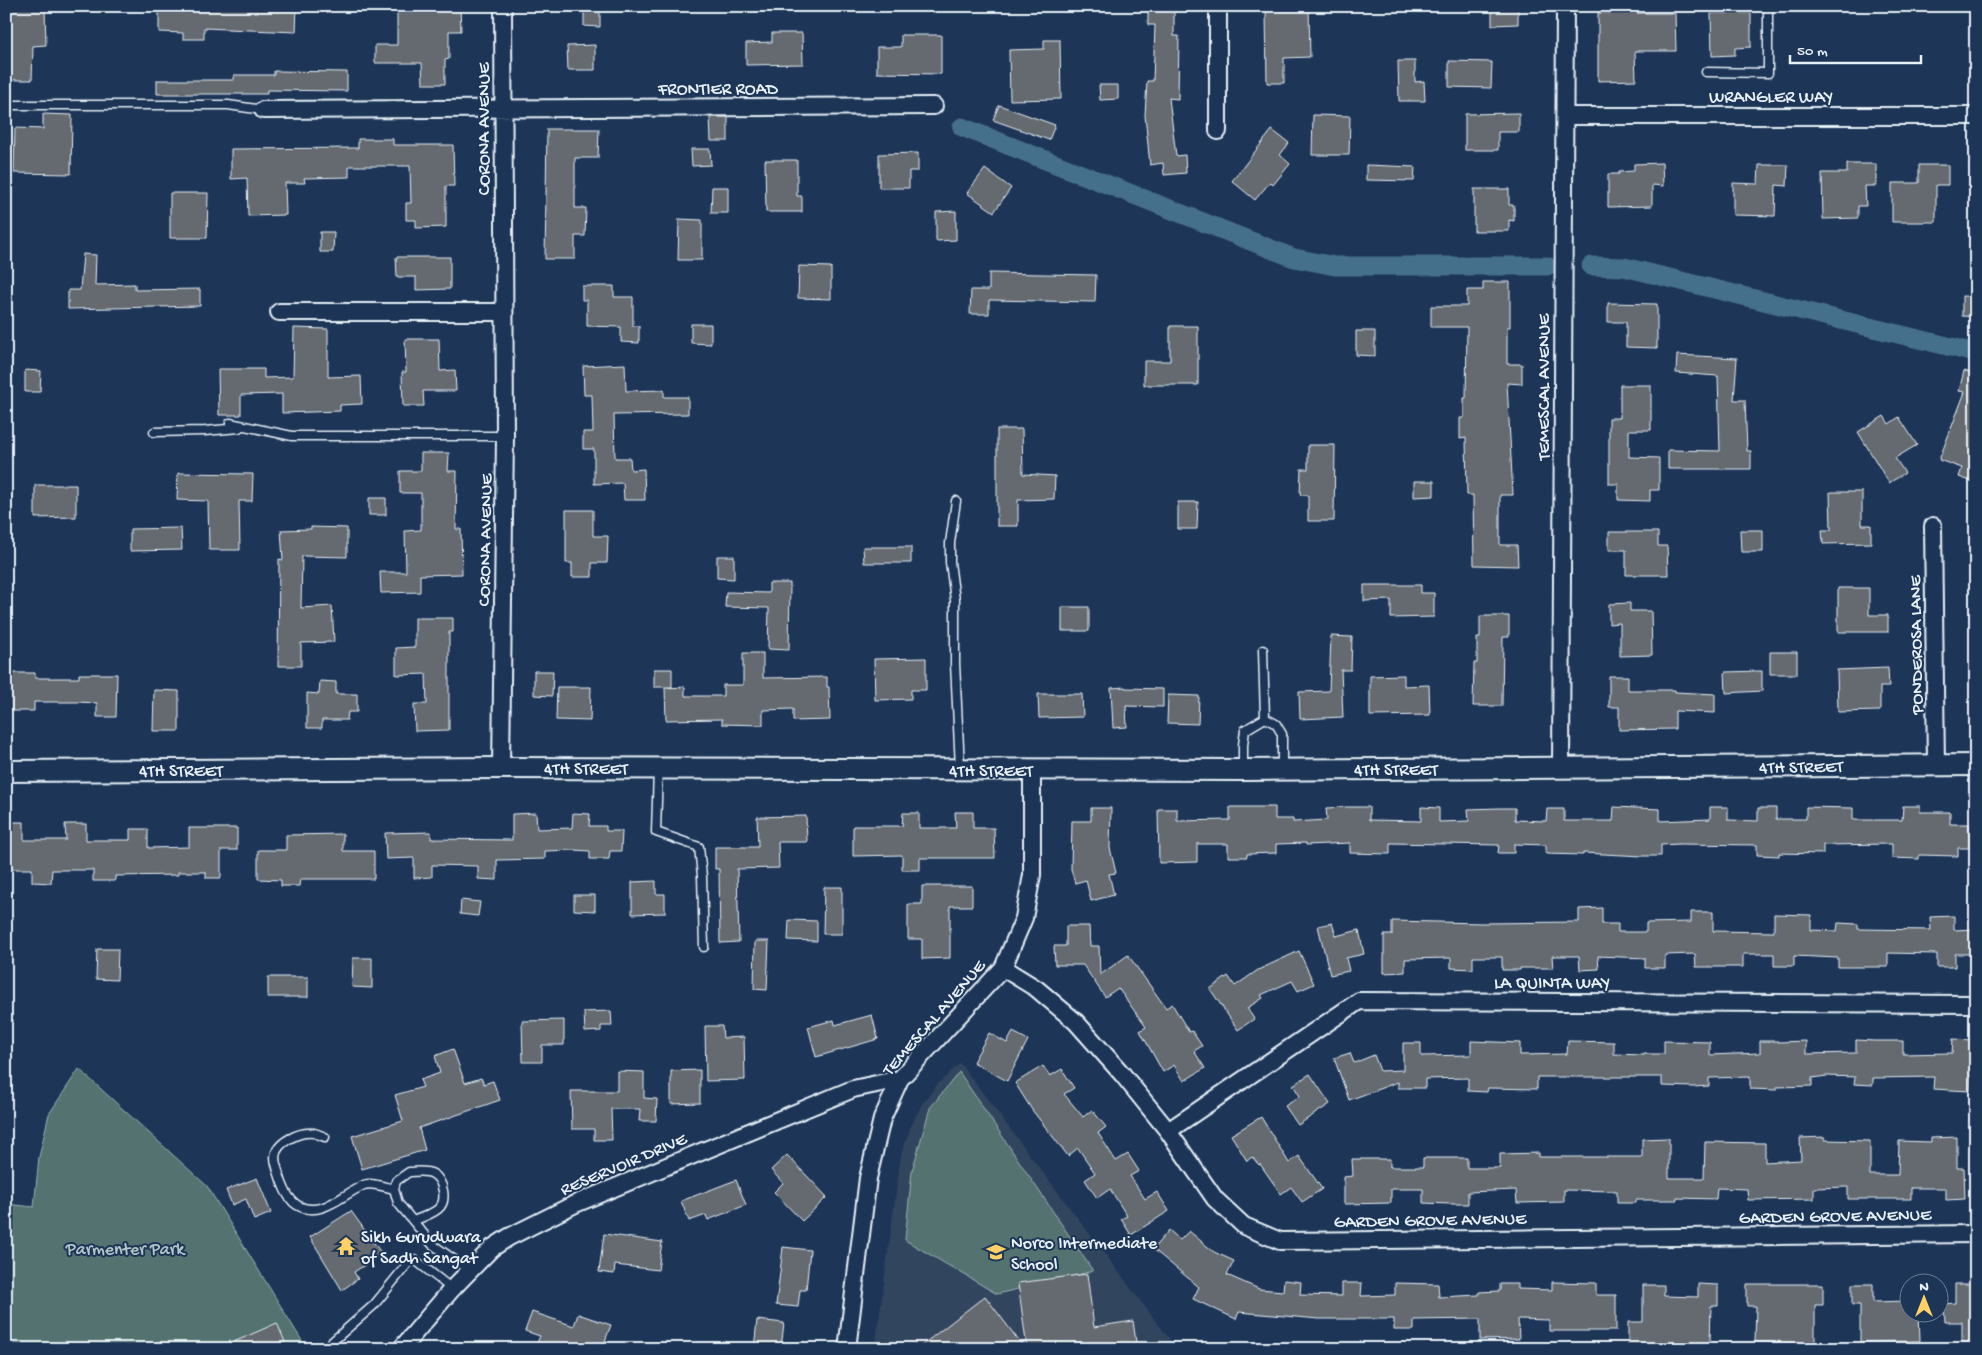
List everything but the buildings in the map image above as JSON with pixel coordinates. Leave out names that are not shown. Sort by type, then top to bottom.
[{"type":"street","name":"CORONA AVENUE","points":[[501,768],[505,436],[503,6]]},
{"type":"street","points":[[1218,6],[1218,131]]},
{"type":"street","name":"TEMESCAL AVENUE","points":[[1561,769],[1566,116],[1565,6]]},
{"type":"street","name":"FRONTIER ROAD","points":[[263,110],[934,106]]},
{"type":"street","name":"WRANGLER WAY","points":[[1566,116],[1976,116]]},
{"type":"street","points":[[279,312],[504,312]]},
{"type":"street","name":"PONDEROSA LANE","points":[[1933,526],[1936,764]]},
{"type":"street","name":"4TH STREET","points":[[6,771],[501,768],[1032,771],[1976,765]]},
{"type":"street","name":"TEMESCAL AVENUE","points":[[847,1349],[868,1178],[882,1119],[900,1079],[1003,968],[1024,918],[1032,875],[1032,771]]},
{"type":"street","name":"GARDEN GROVE AVENUE","points":[[1003,968],[1037,989],[1076,1022],[1168,1130],[1214,1199],[1244,1226],[1280,1241],[1976,1234]]},
{"type":"street","name":"LA QUINTA WAY","points":[[1168,1130],[1359,1001],[1976,1004]]},
{"type":"street","name":"RESERVOIR DRIVE","points":[[401,1349],[452,1288],[492,1248],[509,1237],[575,1204],[853,1089],[900,1079]]},
{"type":"lane","points":[[1706,72],[1768,72],[1768,6]]},
{"type":"lane","points":[[6,105],[228,105],[263,110]]},
{"type":"lane","points":[[230,423],[292,436],[505,436]]},
{"type":"lane","points":[[154,432],[205,431],[246,427]]},
{"type":"lane","points":[[956,501],[950,542],[950,562],[955,600],[955,663],[960,770]]},
{"type":"lane","points":[[1263,650],[1265,718]]},
{"type":"lane","points":[[1265,718],[1276,724],[1282,734],[1282,770]]},
{"type":"lane","points":[[1243,770],[1242,745],[1245,730],[1265,718]]},
{"type":"lane","points":[[658,769],[656,832],[698,848],[702,876],[704,947]]},
{"type":"lane","points":[[325,1137],[314,1133],[304,1133],[287,1140],[276,1150],[275,1159],[281,1180],[287,1195],[297,1205],[310,1209],[320,1209],[364,1185],[374,1184],[394,1189]]},
{"type":"lane","points":[[413,1221],[439,1208],[443,1201],[443,1192],[438,1179],[432,1174],[409,1172],[396,1181],[394,1189],[398,1203],[432,1244],[470,1271]]},
{"type":"lane","points":[[326,1348],[374,1306],[410,1262],[415,1260],[452,1288]]},
{"type":"shaded area","name":"Norco Intermediate School","points":[[960,1063],[1177,1349],[875,1349],[901,1155],[911,1126],[922,1104],[937,1085]]},
{"type":"green space","name":"Parmenter Park","points":[[79,1069],[207,1186],[307,1349],[6,1349],[6,1204],[34,1207],[39,1157],[49,1114]]},
{"type":"green space","points":[[959,1072],[1093,1271],[997,1294],[905,1240],[912,1171],[930,1108]]},
{"type":"waterway","points":[[962,127],[1294,258],[1335,266],[1547,266]]},
{"type":"waterway","points":[[1591,266],[1624,267],[1976,353]]},
{"type":"place","name":"Sikh Gurudwara of Sadh Sangat","points":[[346,1246]]},
{"type":"place","name":"Norco Intermediate School","points":[[996,1252]]}]
